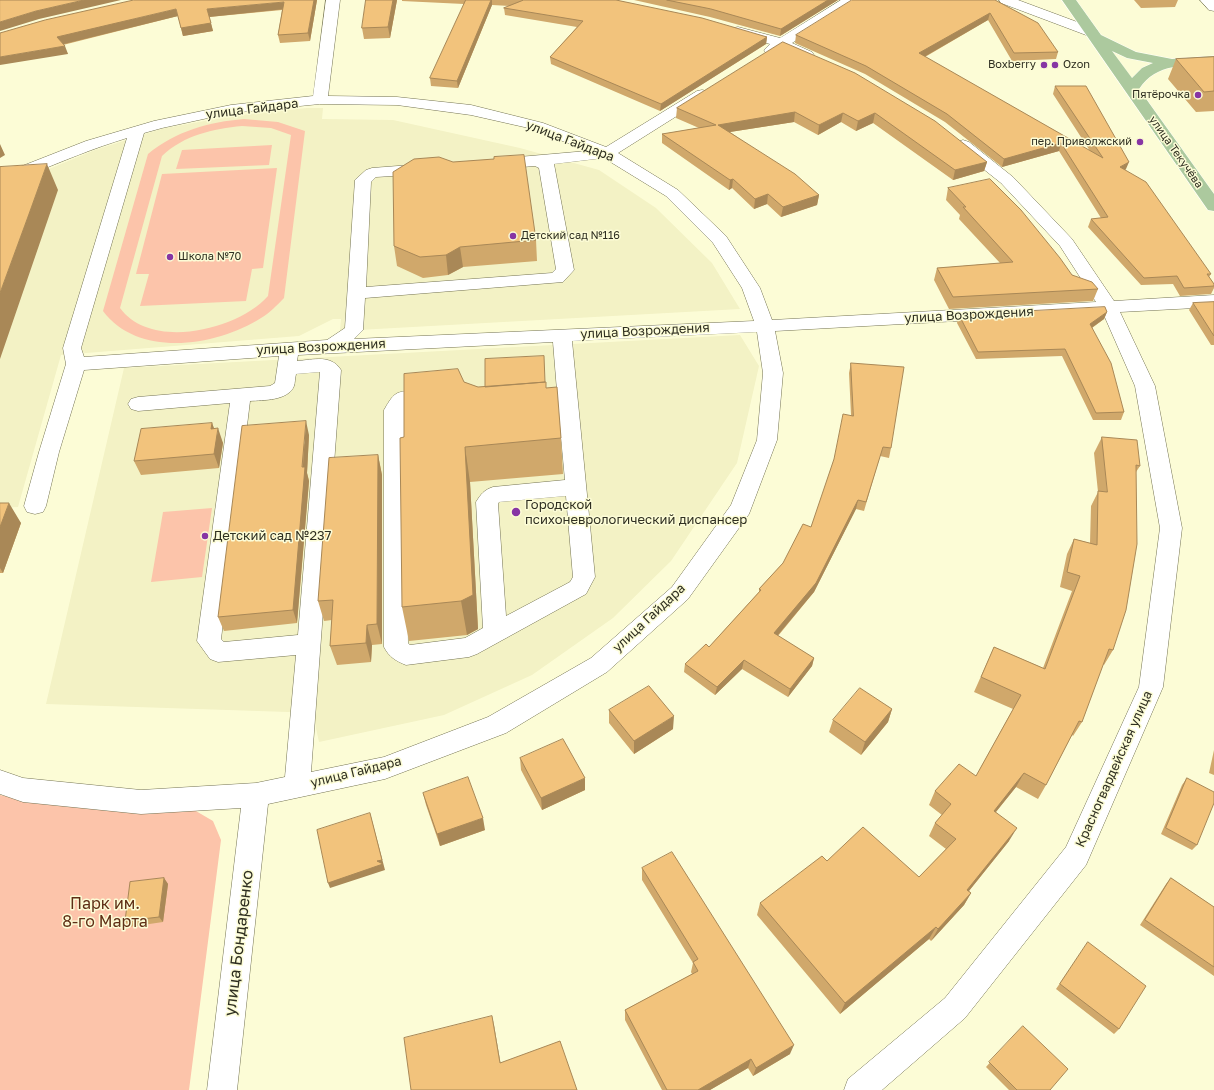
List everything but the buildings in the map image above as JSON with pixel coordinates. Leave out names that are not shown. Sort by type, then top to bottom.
[{"type":"main road","name":"улица Текучёва","points":[[1069,0],[1214,206]]},
{"type":"main road","points":[[1092,34],[1132,55],[1172,63]]},
{"type":"main road","points":[[1131,89],[1141,76],[1155,68],[1172,63],[1214,60]]},
{"type":"street","points":[[320,100],[333,0]]},
{"type":"street","points":[[761,56],[850,0]]},
{"type":"street","points":[[1006,0],[1092,34]]},
{"type":"street","points":[[1207,0],[1214,7]]},
{"type":"street","points":[[720,25],[781,43],[824,62]]},
{"type":"street","points":[[482,165],[607,154],[714,86]]},
{"type":"street","name":"улица Гайдара","points":[[0,183],[18,173],[91,144],[136,130],[231,109],[320,100],[397,101],[471,110],[538,126],[607,154],[672,193],[720,240],[751,288],[765,326],[773,373],[767,440],[741,508],[680,593],[599,665],[497,725],[385,768],[256,796],[141,802],[23,790],[0,782]]},
{"type":"street","points":[[36,506],[49,452],[76,364],[72,348],[136,130]]},
{"type":"street","name":"Красногвардейская улица","points":[[859,1090],[955,1008],[1076,856],[1151,686],[1171,528],[1145,386],[1109,307],[1060,238],[1007,180],[951,136]]},
{"type":"street","points":[[356,293],[556,278],[565,270],[547,165],[536,161]]},
{"type":"street","points":[[332,346],[354,330],[363,180],[372,173],[443,168]]},
{"type":"street","name":"улица Возрождения","points":[[76,364],[288,358],[332,346],[765,326],[1214,301]]},
{"type":"street","points":[[453,395],[402,399],[394,410],[396,647],[406,655],[469,647],[495,631],[578,588],[584,577],[562,335]]},
{"type":"street","points":[[138,404],[274,392],[284,386],[288,358],[324,365],[331,370],[297,787]]},
{"type":"street","points":[[241,395],[209,641],[218,652],[309,644]]},
{"type":"street","points":[[506,413],[568,409]]},
{"type":"street","points":[[495,631],[487,502],[494,495],[576,487]]},
{"type":"street","name":"улица Бондаренко","points":[[222,1090],[256,796]]},
{"type":"shaded area","points":[[307,108],[323,108],[322,119],[393,120],[520,148],[599,170],[656,208],[712,263],[740,309],[340,331],[341,319],[333,319],[299,336],[61,355],[18,507],[0,508],[0,194],[22,180],[95,150],[161,129],[231,116]]},
{"type":"shaded area","name":"Городской психоневрологический диспансер","points":[[740,335],[759,366],[737,463],[671,561],[613,618],[532,675],[444,715],[319,742],[312,710],[288,712],[46,704],[124,368]]},
{"type":"green space","points":[[244,119],[278,122],[305,131],[284,298],[264,316],[243,328],[201,341],[179,343],[157,342],[137,336],[118,326],[103,311],[148,154],[170,139],[193,129],[231,120]],"holes":[[[242,126],[271,128],[291,135],[268,296],[254,308],[237,318],[216,326],[194,331],[173,332],[152,329],[134,321],[120,308],[162,156],[189,138],[210,131]]]},
{"type":"green space","points":[[272,145],[269,165],[176,169],[182,150]]},
{"type":"green space","points":[[277,168],[263,268],[252,269],[246,301],[140,306],[149,274],[136,274],[162,174]]},
{"type":"green space","points":[[212,508],[202,577],[151,582],[163,512]]},
{"type":"green space","name":"Парк им. 8-го Марта","points":[[0,795],[44,803],[189,807],[213,821],[221,840],[189,1090],[0,1090]]},
{"type":"place","name":"Boxberry","points":[[1044,65]]},
{"type":"place","name":"Ozon","points":[[1055,65]]},
{"type":"place","name":"Пятёрочка","points":[[1198,95]]},
{"type":"place","name":"пер. Приволжский","points":[[1140,142]]},
{"type":"place","name":"Детский сад №116","points":[[513,236]]},
{"type":"place","name":"Школа №70","points":[[170,257]]},
{"type":"place","name":"Городской психоневрологический диспансер","points":[[516,512]]},
{"type":"place","name":"Детский сад №237","points":[[205,536]]}]
